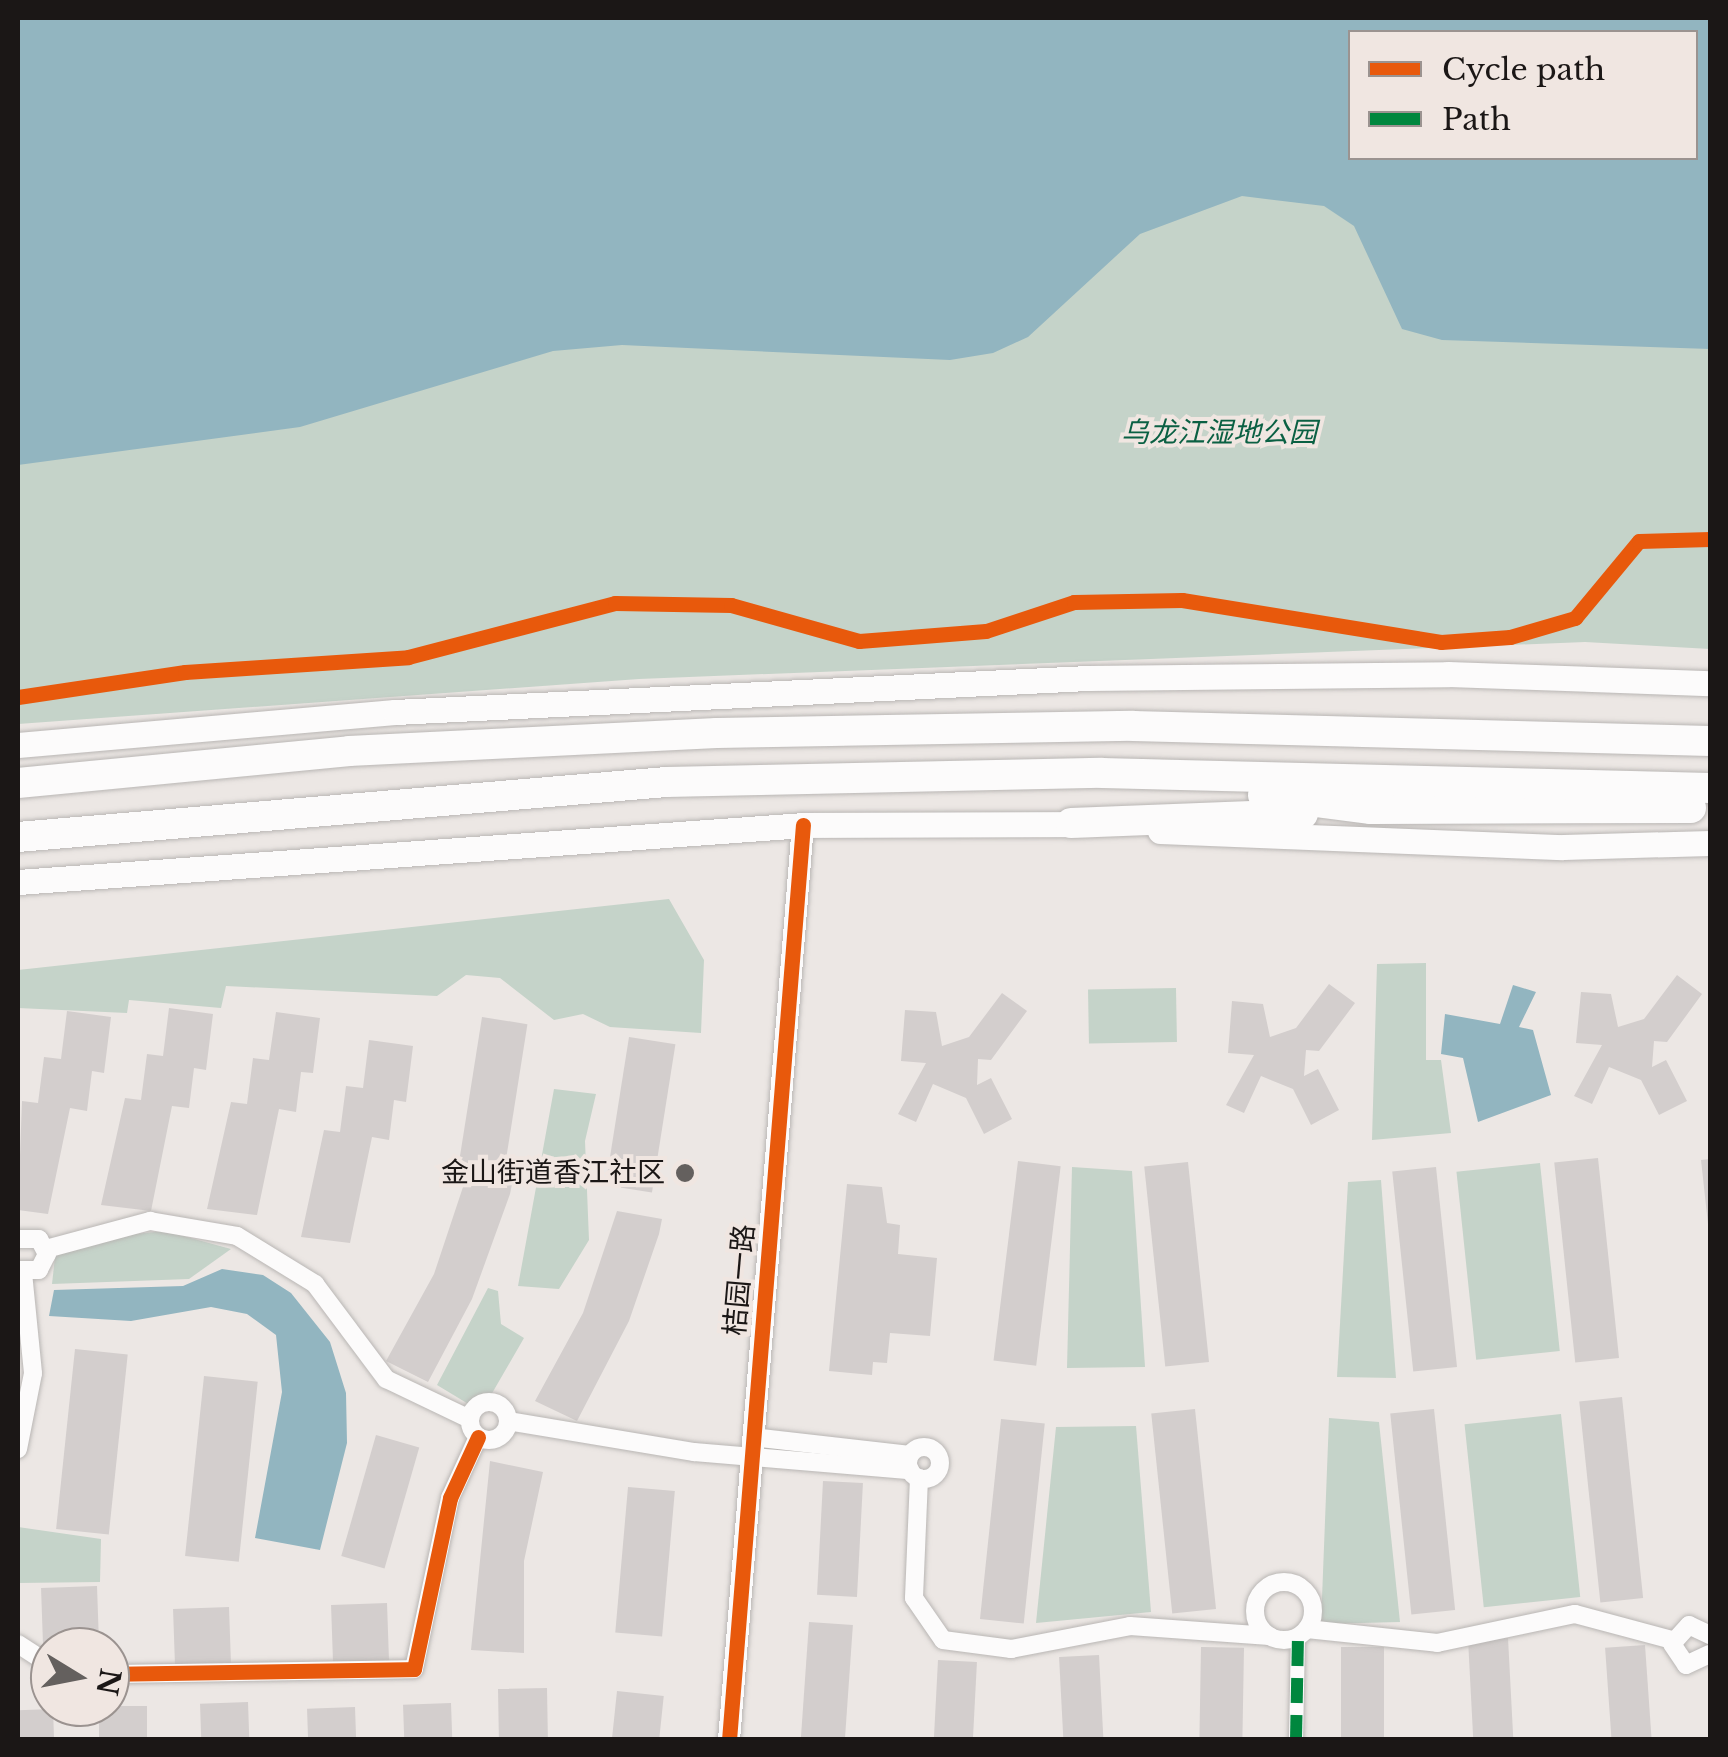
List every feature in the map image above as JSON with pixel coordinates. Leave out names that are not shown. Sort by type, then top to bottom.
[{"type":"highway","points":[[18,783],[349,752],[737,733],[1133,726],[1710,741]]},
{"type":"highway","points":[[1102,773],[1371,810]]},
{"type":"highway","points":[[18,837],[666,782],[1102,773],[1710,788]]},
{"type":"highway","points":[[1071,823],[1371,810],[1710,808]]},
{"type":"main road","points":[[18,745],[394,712],[1088,678],[1448,674],[1710,683]]},
{"type":"main road","points":[[18,882],[803,825],[1071,823],[1563,848],[1710,844]]},
{"type":"street","name":"桔园一路","points":[[729,1740],[803,825]]},
{"type":"street","points":[[46,1249],[150,1222],[237,1236],[315,1284],[386,1378],[470,1419],[478,1437],[450,1498],[414,1669],[130,1674]]},
{"type":"street","points":[[18,1239],[33,1236],[46,1249]]},
{"type":"street","points":[[18,1450],[33,1372],[20,1271],[43,1266],[46,1249]]},
{"type":"street","points":[[470,1419],[490,1401],[508,1422],[913,1468],[914,1598],[944,1640],[1010,1650],[1130,1626],[1437,1643],[1575,1614],[1672,1640],[1686,1665],[1710,1654]]},
{"type":"street","points":[[478,1437],[498,1438],[508,1422]]},
{"type":"street","points":[[1270,1636],[1255,1613],[1276,1583],[1309,1596],[1302,1633],[1296,1740]]},
{"type":"street","points":[[1672,1640],[1688,1625],[1710,1636]]},
{"type":"green space","name":"乌龙江湿地公园","points":[[996,114],[1272,185],[1710,335],[1710,649],[1585,642],[639,679],[18,724],[18,444]]},
{"type":"green space","points":[[669,899],[704,960],[701,1033],[610,1027],[583,1014],[554,1020],[500,978],[466,975],[437,996],[226,986],[221,1008],[129,1000],[127,1013],[18,1008],[18,970]]},
{"type":"green space","points":[[1426,963],[1426,1060],[1441,1060],[1451,1133],[1372,1140],[1377,964]]},
{"type":"green space","points":[[1176,988],[1177,1042],[1089,1044],[1088,990]]},
{"type":"green space","points":[[554,1089],[596,1094],[585,1141],[589,1240],[559,1289],[518,1286]]},
{"type":"green space","points":[[1540,1163],[1560,1351],[1476,1360],[1456,1172]]},
{"type":"green space","points":[[1072,1167],[1132,1171],[1145,1367],[1067,1368]]},
{"type":"green space","points":[[1381,1180],[1396,1378],[1337,1377],[1348,1182]]},
{"type":"green space","points":[[165,1231],[231,1249],[189,1279],[52,1284],[55,1257],[83,1239]]},
{"type":"green space","points":[[488,1288],[498,1291],[501,1324],[524,1338],[491,1395],[470,1405],[437,1385]]},
{"type":"green space","points":[[1561,1414],[1580,1597],[1484,1607],[1465,1424]]},
{"type":"green space","points":[[1329,1418],[1379,1422],[1400,1622],[1321,1624]]},
{"type":"green space","points":[[1136,1426],[1151,1612],[1036,1623],[1056,1427]]},
{"type":"green space","points":[[18,1527],[101,1539],[100,1582],[18,1583]]},
{"type":"water","points":[[18,18],[1710,18],[1710,349],[1442,340],[1402,329],[1354,226],[1324,206],[1242,196],[1140,234],[1028,337],[993,353],[950,360],[622,345],[553,351],[300,427],[18,465]]},
{"type":"water","points":[[1513,985],[1536,992],[1519,1027],[1533,1030],[1551,1095],[1478,1122],[1463,1058],[1441,1054],[1445,1014],[1500,1024]]},
{"type":"water","points":[[222,1269],[263,1275],[291,1293],[330,1342],[346,1393],[347,1443],[320,1550],[255,1538],[282,1392],[276,1335],[247,1314],[211,1307],[131,1321],[49,1316],[54,1290],[183,1286]]},
{"type":"building","points":[[1677,975],[1702,994],[1667,1042],[1654,1041],[1652,1067],[1666,1060],[1687,1101],[1659,1115],[1641,1080],[1609,1067],[1592,1104],[1574,1096],[1602,1045],[1576,1043],[1581,992],[1611,994],[1618,1027],[1644,1019]]},
{"type":"building","points":[[1329,984],[1355,1003],[1319,1051],[1306,1050],[1304,1076],[1318,1069],[1339,1110],[1311,1125],[1293,1089],[1261,1076],[1244,1113],[1226,1105],[1254,1055],[1228,1053],[1232,1001],[1263,1004],[1270,1037],[1296,1028]]},
{"type":"building","points":[[1002,993],[1027,1011],[991,1060],[978,1059],[977,1085],[991,1078],[1012,1119],[984,1134],[966,1098],[933,1084],[916,1122],[898,1114],[926,1063],[901,1061],[905,1010],[936,1012],[942,1046],[969,1037]]},
{"type":"building","points":[[169,1008],[213,1014],[206,1070],[194,1068],[189,1108],[172,1106],[151,1211],[101,1205],[125,1098],[141,1100],[147,1054],[163,1056]]},
{"type":"building","points":[[67,1011],[111,1017],[104,1073],[92,1071],[87,1111],[70,1108],[48,1214],[18,1210],[22,1101],[38,1103],[44,1057],[61,1059]]},
{"type":"building","points":[[276,1012],[320,1018],[313,1073],[301,1072],[296,1112],[279,1109],[257,1215],[207,1209],[231,1102],[247,1104],[253,1058],[269,1060]]},
{"type":"building","points":[[482,1017],[527,1024],[504,1172],[459,1165]]},
{"type":"building","points":[[629,1037],[675,1044],[652,1193],[606,1185]]},
{"type":"building","points":[[369,1040],[413,1046],[406,1102],[394,1100],[389,1140],[372,1137],[350,1243],[301,1237],[324,1130],[340,1132],[346,1086],[363,1088]]},
{"type":"building","points":[[1598,1158],[1619,1358],[1575,1362],[1554,1163]]},
{"type":"building","points":[[1710,1159],[1710,1224],[1708,1224],[1701,1160]]},
{"type":"building","points":[[1018,1161],[1061,1166],[1036,1366],[994,1361]]},
{"type":"building","points":[[1188,1162],[1209,1362],[1165,1366],[1144,1167]]},
{"type":"building","points":[[1436,1167],[1457,1367],[1413,1371],[1392,1172]]},
{"type":"building","points":[[468,1172],[513,1179],[472,1299],[428,1382],[386,1361],[434,1274]]},
{"type":"building","points":[[847,1184],[882,1187],[887,1223],[900,1225],[898,1254],[937,1258],[930,1336],[890,1333],[887,1363],[873,1362],[872,1375],[829,1371]]},
{"type":"building","points":[[617,1211],[662,1219],[629,1321],[577,1421],[535,1401],[583,1313]]},
{"type":"building","points":[[75,1349],[128,1355],[109,1535],[56,1529]]},
{"type":"building","points":[[204,1376],[258,1382],[239,1562],[185,1556]]},
{"type":"building","points":[[1622,1397],[1643,1598],[1600,1602],[1579,1401]]},
{"type":"building","points":[[1195,1409],[1216,1609],[1172,1613],[1151,1414]]},
{"type":"building","points":[[1434,1409],[1455,1610],[1411,1614],[1390,1414]]},
{"type":"building","points":[[1001,1419],[1045,1424],[1024,1623],[980,1619]]},
{"type":"building","points":[[376,1435],[419,1447],[385,1569],[341,1556]]},
{"type":"building","points":[[490,1461],[543,1472],[524,1561],[524,1653],[471,1650]]},
{"type":"building","points":[[823,1481],[863,1483],[857,1597],[817,1595]]},
{"type":"building","points":[[628,1487],[675,1491],[662,1637],[615,1632]]},
{"type":"building","points":[[97,1586],[98,1627],[42,1627],[41,1588]]},
{"type":"building","points":[[387,1603],[389,1661],[333,1663],[331,1605]]},
{"type":"building","points":[[229,1607],[231,1665],[175,1667],[173,1609]]},
{"type":"building","points":[[809,1622],[853,1625],[845,1740],[801,1740]]},
{"type":"building","points":[[1508,1638],[1513,1740],[1473,1740],[1468,1640]]},
{"type":"building","points":[[1645,1645],[1652,1740],[1612,1740],[1605,1648]]},
{"type":"building","points":[[1201,1647],[1244,1648],[1242,1740],[1199,1740]]},
{"type":"building","points":[[1341,1647],[1384,1647],[1384,1740],[1341,1740]]},
{"type":"building","points":[[1099,1655],[1103,1740],[1063,1740],[1059,1657]]},
{"type":"building","points":[[938,1660],[977,1662],[973,1740],[934,1740]]},
{"type":"building","points":[[547,1688],[548,1740],[499,1740],[498,1689]]},
{"type":"building","points":[[617,1691],[664,1696],[659,1740],[612,1740]]},
{"type":"building","points":[[248,1702],[249,1740],[201,1740],[200,1704]]},
{"type":"building","points":[[451,1703],[452,1740],[404,1740],[403,1705]]},
{"type":"building","points":[[130,1706],[147,1706],[147,1740],[99,1740],[99,1727],[130,1727]]},
{"type":"building","points":[[355,1707],[356,1740],[308,1740],[307,1709]]},
{"type":"building","points":[[18,1710],[30,1710],[30,1727],[54,1727],[54,1740],[19,1740]]},
{"type":"marked path","points":[[1296,1740],[1298,1637]]},
{"type":"cycle path","points":[[18,697],[185,672],[408,657],[615,603],[731,605],[859,641],[986,631],[1074,602],[1182,600],[1441,642],[1510,637],[1575,618],[1639,541],[1710,539]]},
{"type":"cycle path","points":[[729,1740],[803,825]]},
{"type":"cycle path","points":[[130,1674],[414,1669],[450,1498],[478,1437]]},
{"type":"place","name":"金山街道香江社区","points":[[685,1173]]}]
